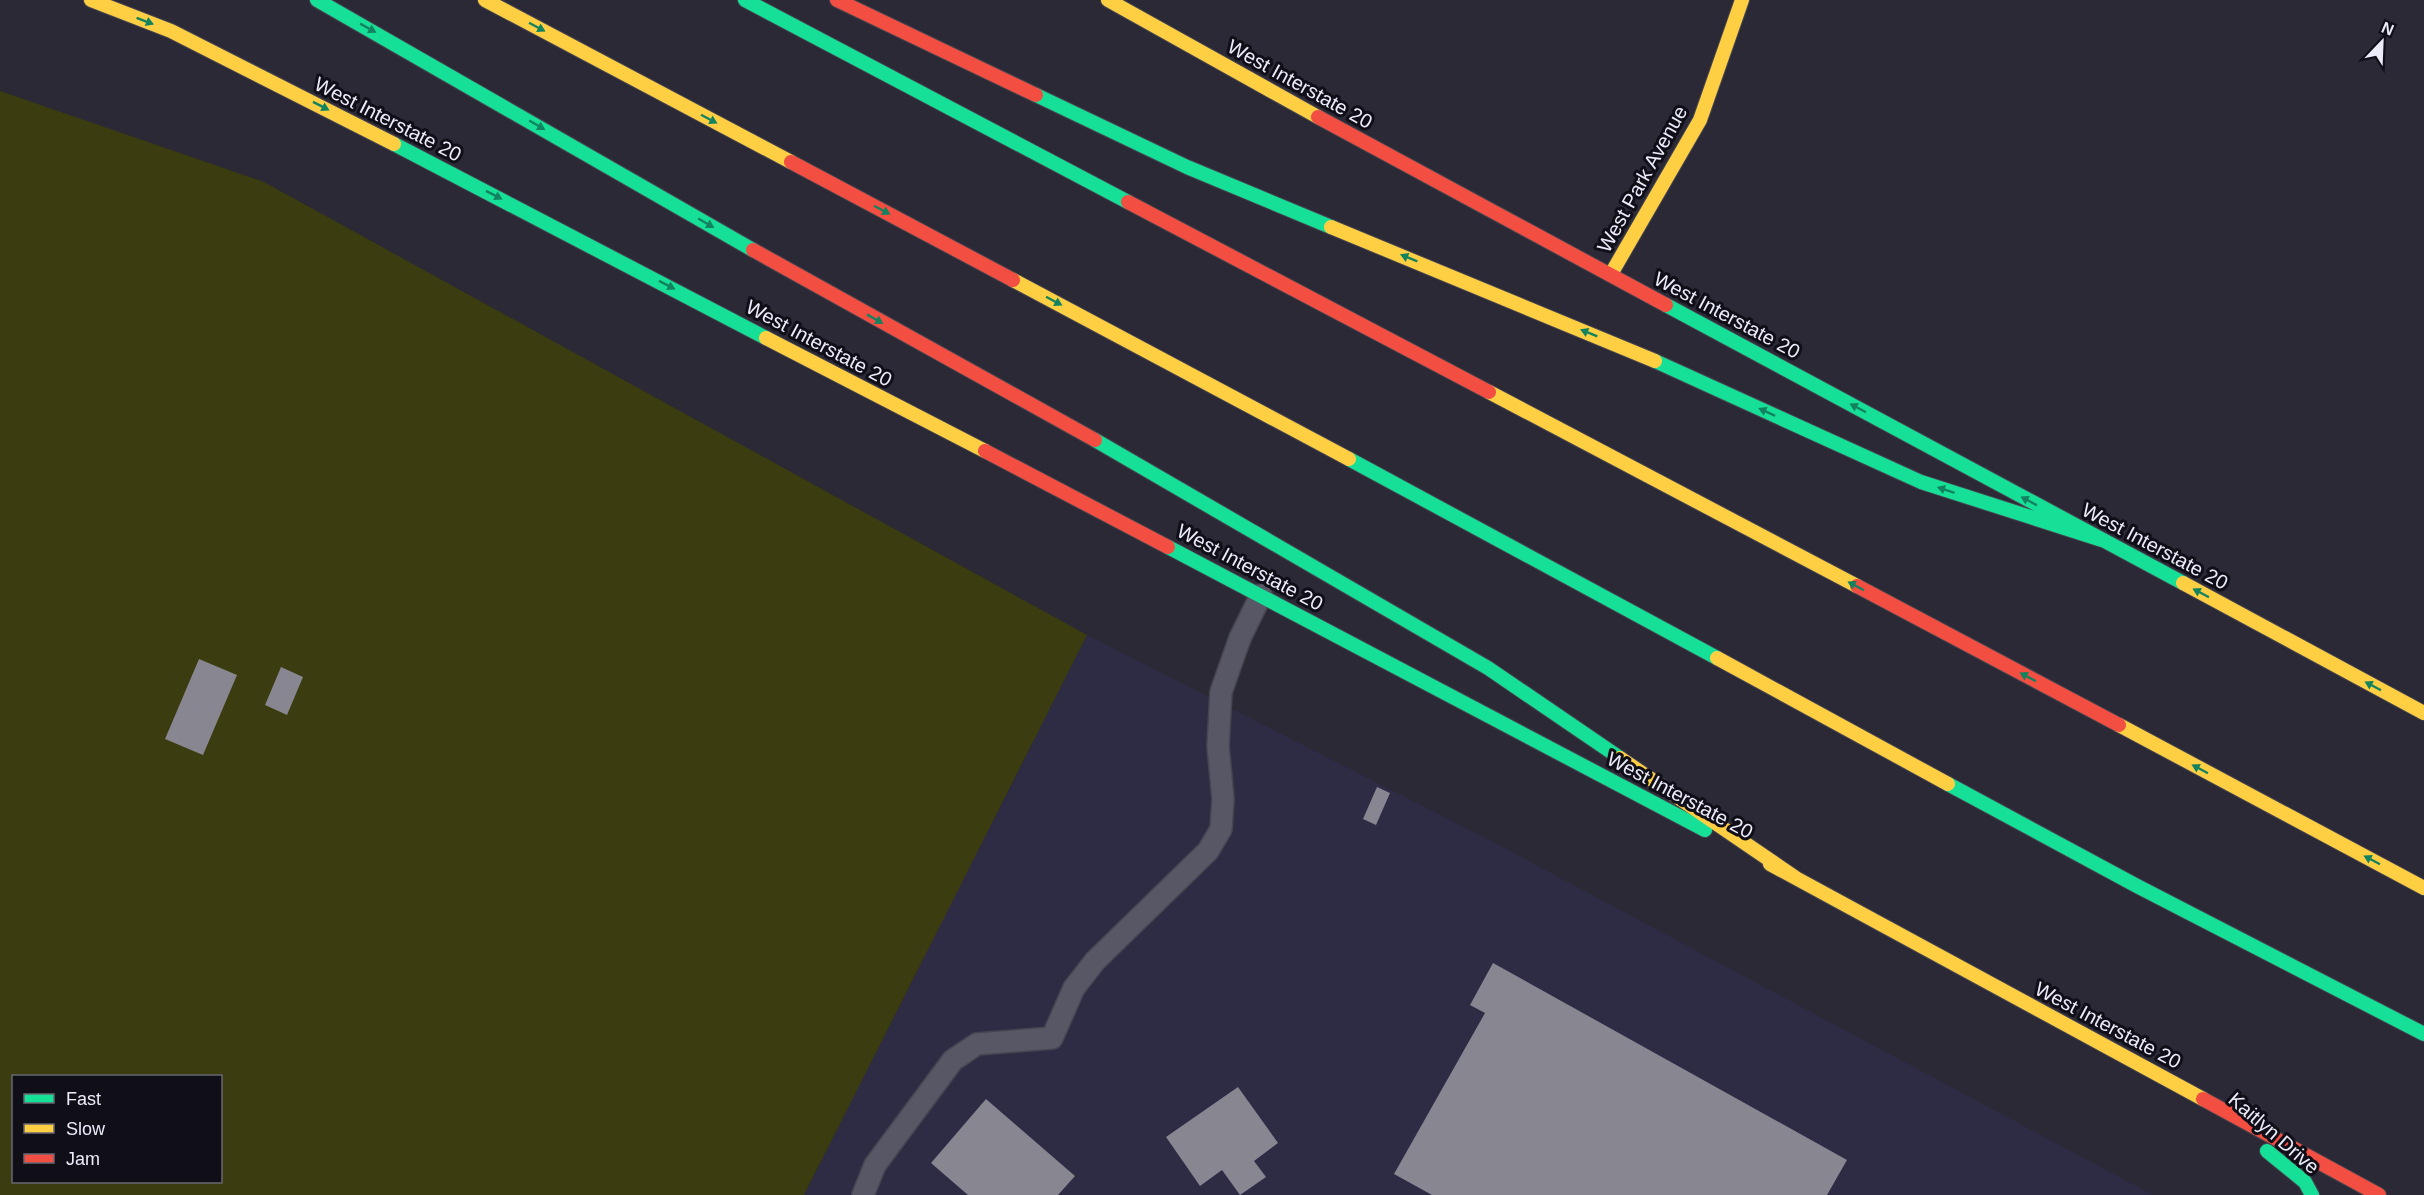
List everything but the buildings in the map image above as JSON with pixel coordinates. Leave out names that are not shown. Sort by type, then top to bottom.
[{"type":"main road","name":"West Interstate 20","points":[[91,0],[171,31],[346,119],[1261,595],[1796,878],[2379,1195]]},
{"type":"main road","points":[[317,0],[837,298],[1150,470],[1488,668],[1796,878]]},
{"type":"main road","points":[[485,0],[1223,391],[2137,886],[2424,1034]]},
{"type":"main road","points":[[745,0],[2022,673],[2424,888]]},
{"type":"main road","points":[[837,0],[1187,167],[1640,354],[1921,482],[2102,540]]},
{"type":"main road","name":"West Interstate 20","points":[[1108,0],[1258,85],[2424,713]]},
{"type":"main road","name":"West Park Avenue","points":[[1611,274],[1700,120],[1742,0]]},
{"type":"main road","name":"Kaitlyn Drive","points":[[2208,1102],[2305,1182],[2312,1195]]},
{"type":"lane","points":[[863,1195],[875,1165],[953,1060],[977,1044],[1052,1038],[1074,988],[1095,961],[1208,851],[1221,829],[1223,799],[1218,746],[1221,692],[1240,638],[1261,595]]},
{"type":"shaded area","points":[[0,91],[264,182],[1087,635],[804,1195],[0,1195]]},
{"type":"shaded area","points":[[1087,635],[1497,844],[2153,1195],[804,1195]]},
{"type":"traffic: fast","points":[[317,0],[753,250]]},
{"type":"traffic: fast","points":[[745,0],[1128,202]]},
{"type":"traffic: fast","points":[[1036,95],[1187,167],[1331,227]]},
{"type":"traffic: fast","points":[[394,144],[766,338]]},
{"type":"traffic: fast","points":[[1666,305],[2183,583]]},
{"type":"traffic: fast","points":[[1655,361],[1921,482],[2102,540]]},
{"type":"traffic: fast","points":[[1095,440],[1488,668],[1620,758]]},
{"type":"traffic: fast","points":[[1349,459],[1717,658]]},
{"type":"traffic: fast","points":[[1168,547],[1705,830]]},
{"type":"traffic: fast","points":[[1948,784],[2137,886],[2424,1034]]},
{"type":"traffic: fast","points":[[2267,1151],[2305,1182],[2312,1195]]},
{"type":"traffic: slow","points":[[91,0],[171,31],[394,144]]},
{"type":"traffic: slow","points":[[485,0],[791,162]]},
{"type":"traffic: slow","points":[[1108,0],[1318,117]]},
{"type":"traffic: slow","points":[[1611,274],[1700,120],[1742,0]]},
{"type":"traffic: slow","points":[[1331,227],[1655,361]]},
{"type":"traffic: slow","points":[[1013,280],[1349,459]]},
{"type":"traffic: slow","points":[[766,338],[985,451]]},
{"type":"traffic: slow","points":[[1489,392],[1857,586]]},
{"type":"traffic: slow","points":[[2183,583],[2424,713]]},
{"type":"traffic: slow","points":[[1717,658],[1948,784]]},
{"type":"traffic: slow","points":[[2119,725],[2424,888]]},
{"type":"traffic: slow","points":[[1620,758],[1796,878]]},
{"type":"traffic: slow","points":[[1770,864],[2203,1099]]},
{"type":"traffic: jam","points":[[837,0],[1036,95]]},
{"type":"traffic: jam","points":[[1318,117],[1666,305]]},
{"type":"traffic: jam","points":[[791,162],[1013,280]]},
{"type":"traffic: jam","points":[[1128,202],[1489,392]]},
{"type":"traffic: jam","points":[[753,250],[1095,440]]},
{"type":"traffic: jam","points":[[985,451],[1168,547]]},
{"type":"traffic: jam","points":[[1857,586],[2119,725]]},
{"type":"traffic: jam","points":[[2203,1099],[2379,1195]]}]
